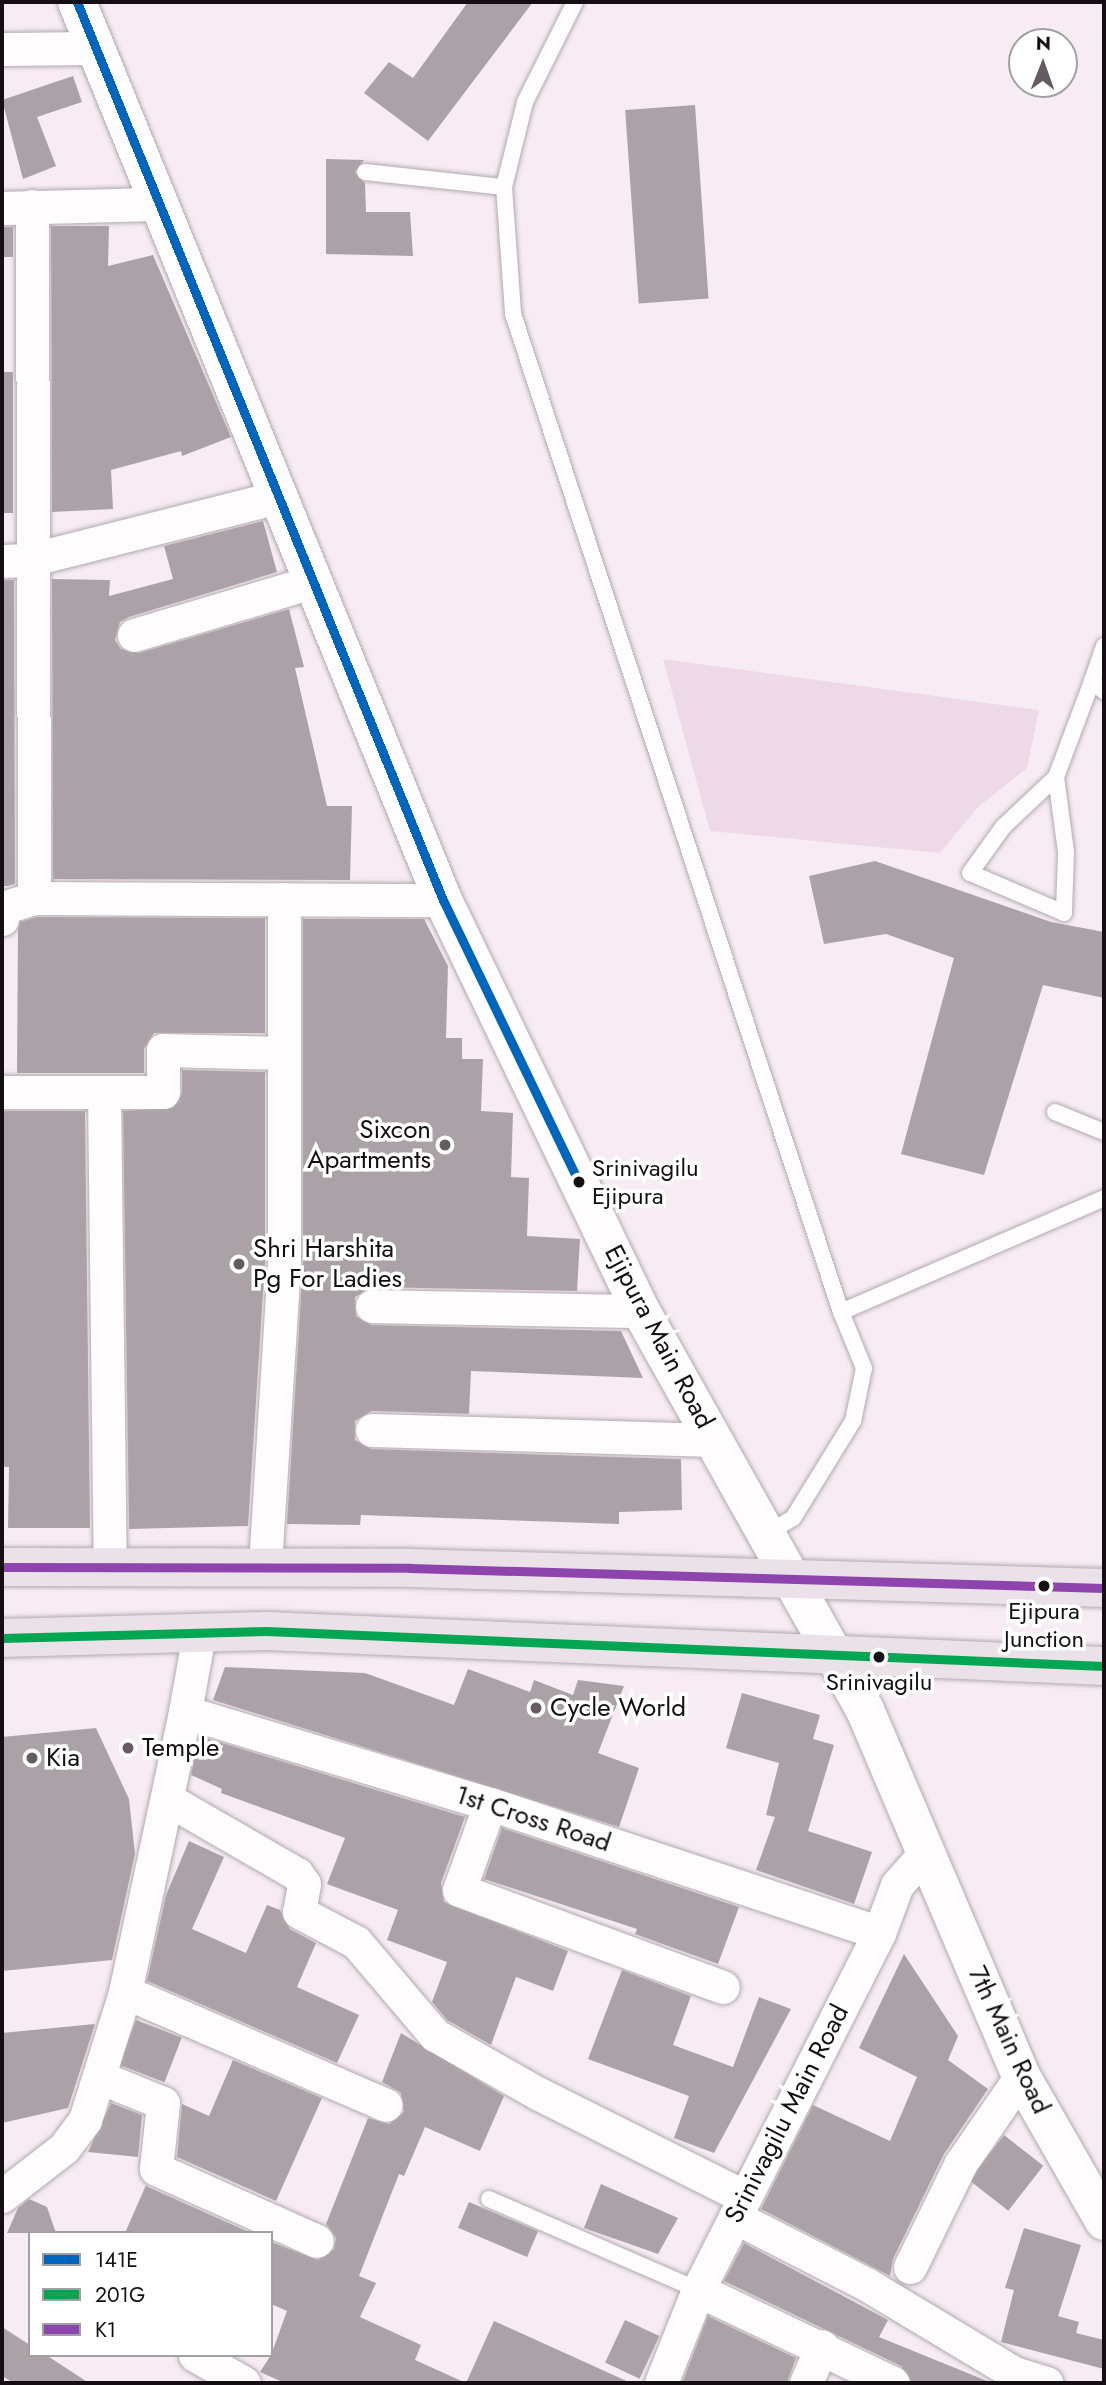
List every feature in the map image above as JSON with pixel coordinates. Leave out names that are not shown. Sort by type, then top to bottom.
[{"type":"main road","points":[[2,1567],[265,1565],[1104,1588]]},
{"type":"main road","points":[[2,1638],[266,1631],[1104,1666]]},
{"type":"street","name":"Ejipura Main Road","points":[[77,2],[157,204],[443,900],[641,1311],[790,1580],[836,1656]]},
{"type":"street","points":[[2,49],[94,48]]},
{"type":"street","points":[[34,898],[16,560],[17,207],[157,204]]},
{"type":"street","points":[[16,560],[278,497]]},
{"type":"street","points":[[134,635],[312,582]]},
{"type":"street","points":[[2,919],[2,908],[34,898],[443,900]]},
{"type":"street","points":[[265,1565],[284,1263],[284,899]]},
{"type":"street","points":[[2,1092],[163,1091],[163,1050],[283,1053]]},
{"type":"street","points":[[104,1093],[110,1565]]},
{"type":"street","points":[[372,1306],[641,1311]]},
{"type":"street","points":[[372,1430],[713,1440]]},
{"type":"street","points":[[2,2196],[64,2148],[85,2120],[125,1992],[200,1634]]},
{"type":"street","name":"7th Main Road","points":[[836,1656],[865,1710],[1021,2076],[1102,2215]]},
{"type":"street","name":"1st Cross Road","points":[[185,1712],[490,1804],[879,1933]]},
{"type":"street","points":[[167,1799],[302,1877],[299,1912],[356,1942],[435,2035],[740,2207],[1014,2374],[1047,2383]]},
{"type":"street","points":[[490,1804],[459,1890],[723,1987]]},
{"type":"street","name":"Srinivagilu Main Road","points":[[661,2383],[698,2291],[879,1933],[897,1885],[926,1853]]},
{"type":"street","points":[[125,1992],[386,2105]]},
{"type":"street","points":[[910,2267],[961,2164],[1021,2076]]},
{"type":"street","points":[[99,2077],[163,2103],[156,2169],[317,2241]]},
{"type":"street","points":[[698,2291],[821,2346],[893,2383]]},
{"type":"street","points":[[806,2383],[821,2346]]},
{"type":"street","points":[[198,2357],[244,2383]]},
{"type":"lane","points":[[575,2],[525,102],[504,187],[513,314],[841,1312],[864,1368],[853,1420],[793,1518],[766,1534]]},
{"type":"lane","points":[[365,172],[504,187]]},
{"type":"lane","points":[[1056,777],[1066,852],[1064,913],[970,873],[1003,827],[1056,777],[1098,686],[1104,646]]},
{"type":"lane","points":[[1055,1112],[1104,1132]]},
{"type":"lane","points":[[841,1312],[1104,1198]]},
{"type":"lane","points":[[489,2199],[698,2291]]},
{"type":"shaded area","points":[[663,659],[1039,710],[1027,768],[978,807],[940,853],[710,831]]},
{"type":"building","points":[[468,2],[533,2],[428,141],[364,93],[389,62],[413,78]]},
{"type":"building","points":[[73,76],[82,102],[37,117],[56,166],[23,179],[2,100]]},
{"type":"building","points":[[695,105],[709,299],[639,303],[625,110]]},
{"type":"building","points":[[326,159],[364,160],[355,172],[365,183],[366,212],[410,212],[413,256],[326,254]]},
{"type":"building","points":[[51,226],[109,226],[108,266],[153,255],[231,437],[182,456],[181,451],[111,470],[113,509],[52,512]]},
{"type":"building","points":[[2,227],[13,227],[13,257],[2,257]]},
{"type":"building","points":[[2,372],[13,372],[13,513],[2,513]]},
{"type":"building","points":[[263,521],[277,572],[129,617],[120,622],[115,640],[121,649],[139,653],[289,609],[304,667],[295,668],[327,806],[352,806],[350,880],[53,879],[52,579],[110,580],[109,596],[173,579],[164,546]]},
{"type":"building","points":[[2,580],[14,580],[15,884],[7,886],[2,886]]},
{"type":"building","points":[[875,861],[1051,922],[1104,932],[1104,998],[1043,985],[984,1175],[901,1154],[954,958],[886,934],[824,944],[809,876]]},
{"type":"building","points":[[37,917],[265,918],[265,1033],[154,1033],[144,1049],[144,1073],[17,1073],[18,930],[20,922]]},
{"type":"building","points":[[303,919],[424,919],[448,966],[446,1038],[462,1038],[462,1059],[483,1059],[481,1111],[513,1113],[511,1177],[529,1178],[527,1236],[580,1239],[577,1291],[372,1287],[355,1297],[356,1316],[372,1325],[621,1331],[643,1378],[471,1371],[469,1414],[372,1411],[355,1421],[355,1440],[371,1449],[681,1459],[682,1510],[619,1512],[619,1524],[361,1515],[360,1525],[287,1524],[303,1263]]},
{"type":"building","points":[[182,1070],[265,1072],[265,1262],[248,1526],[129,1529],[123,1111],[173,1108],[182,1093]]},
{"type":"building","points":[[2,1111],[85,1111],[90,1528],[8,1528],[9,1467],[3,1467]]},
{"type":"building","points":[[225,1667],[365,1673],[454,1705],[468,1669],[530,1692],[534,1680],[573,1695],[578,1680],[624,1686],[598,1753],[639,1768],[619,1827],[213,1700]]},
{"type":"building","points":[[742,1693],[820,1715],[813,1739],[834,1745],[808,1831],[872,1852],[854,1904],[756,1870],[775,1817],[766,1815],[779,1763],[726,1748]]},
{"type":"building","points":[[96,1728],[129,1799],[135,1854],[112,1960],[2,1971],[2,1737]]},
{"type":"building","points":[[199,1736],[465,1817],[441,1883],[444,1902],[568,1951],[553,1991],[516,1977],[491,2045],[447,2020],[432,2002],[447,1962],[387,1940],[398,1910],[327,1884],[345,1838],[221,1793],[222,1789],[191,1775]]},
{"type":"building","points":[[502,1828],[739,1907],[718,1964],[635,1934],[637,1929],[484,1879]]},
{"type":"building","points":[[189,1841],[224,1857],[192,1929],[246,1953],[267,1905],[280,1910],[290,1929],[316,1943],[297,1987],[359,2015],[337,2063],[147,1981],[166,1895]]},
{"type":"building","points":[[904,1954],[958,2036],[948,2060],[988,2089],[944,2154],[893,2259],[890,2276],[761,2209],[813,2105],[890,2141],[917,2077],[859,2048]]},
{"type":"building","points":[[622,1970],[691,1996],[673,2045],[733,2067],[759,1997],[791,2009],[714,2153],[674,2138],[689,2096],[588,2059]]},
{"type":"building","points":[[136,2020],[182,2038],[165,2082],[119,2065]]},
{"type":"building","points":[[95,2024],[68,2108],[2,2123],[2,2033]]},
{"type":"building","points":[[401,2033],[504,2096],[480,2151],[425,2127],[404,2176],[399,2174],[359,2276],[376,2283],[360,2317],[421,2345],[415,2360],[466,2383],[285,2383],[260,2372],[270,2357],[273,2357],[273,2350],[287,2311],[273,2305],[273,2243],[318,2260],[334,2249],[336,2238],[326,2224],[368,2118],[389,2124],[404,2112],[401,2093],[382,2082]]},
{"type":"building","points":[[233,2060],[322,2098],[276,2201],[177,2157],[182,2104],[209,2116]]},
{"type":"building","points":[[111,2103],[142,2115],[138,2157],[88,2152]]},
{"type":"building","points":[[1004,2135],[1043,2166],[1008,2211],[969,2180]]},
{"type":"building","points":[[601,2184],[678,2218],[658,2254],[584,2228]]},
{"type":"building","points":[[146,2185],[247,2231],[126,2231]]},
{"type":"building","points":[[29,2199],[47,2207],[55,2231],[7,2233],[18,2208]]},
{"type":"building","points":[[469,2202],[538,2231],[527,2257],[458,2228]]},
{"type":"building","points":[[1024,2228],[1081,2245],[1058,2316],[1079,2322],[1076,2333],[1104,2340],[1104,2369],[1001,2342],[1014,2290],[1005,2288]]},
{"type":"building","points":[[744,2243],[888,2320],[879,2337],[992,2383],[912,2383],[901,2366],[724,2281]]},
{"type":"building","points":[[708,2316],[796,2358],[787,2383],[682,2383]]},
{"type":"building","points":[[625,2320],[659,2336],[640,2379],[605,2363]]},
{"type":"building","points":[[494,2321],[631,2383],[466,2383]]},
{"type":"building","points":[[2,2327],[28,2344],[28,2357],[49,2357],[89,2383],[14,2383],[2,2376]]},
{"type":"transit line","name":"141E","points":[[77,2],[443,900],[579,1182]]},
{"type":"transit line","name":"K1","points":[[2,1567],[410,1568],[1104,1588]]},
{"type":"transit line","name":"201G","points":[[2,1638],[266,1631],[1104,1666]]},
{"type":"place","name":"Sixcon Apartments","points":[[445,1145]]},
{"type":"place","name":"Srinivagilu Ejipura","points":[[579,1182]]},
{"type":"place","name":"Shri Harshita Pg For Ladies","points":[[239,1264]]},
{"type":"place","name":"Ejipura Junction","points":[[1044,1586]]},
{"type":"place","name":"Srinivagilu","points":[[879,1657]]},
{"type":"place","name":"Cycle World","points":[[536,1708]]},
{"type":"place","name":"Temple","points":[[128,1748]]},
{"type":"place","name":"Kia","points":[[32,1758]]}]
